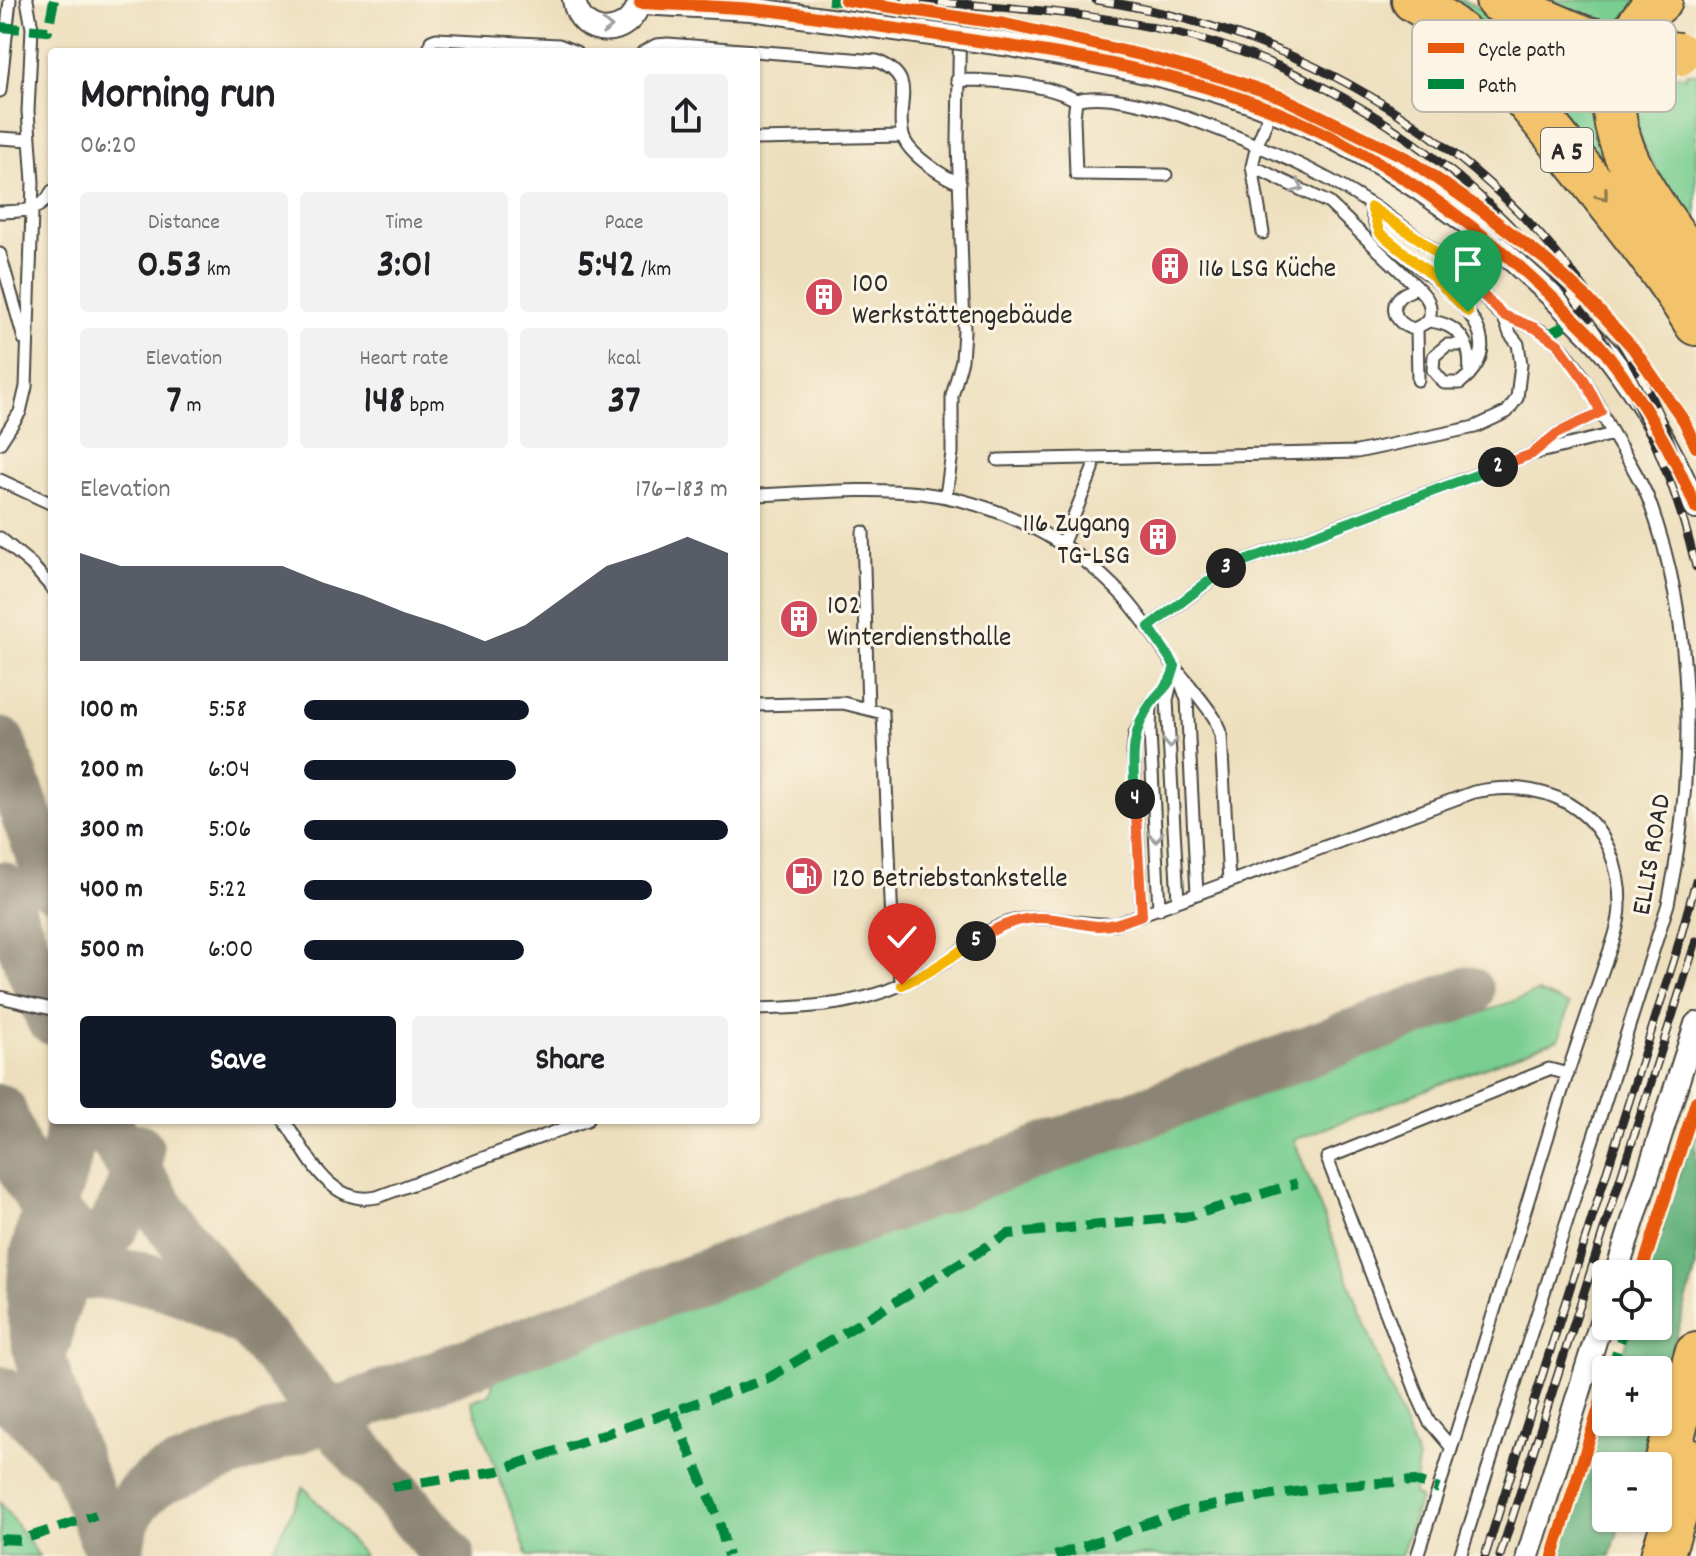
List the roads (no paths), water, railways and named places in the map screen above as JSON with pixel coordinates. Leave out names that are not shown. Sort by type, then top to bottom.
[{"type":"highway","name":"A 5","points":[[1413,0],[1442,20]]},
{"type":"highway","points":[[1497,0],[1543,20]]},
{"type":"highway","points":[[1644,20],[1661,0]]},
{"type":"highway","name":"A 5","points":[[1536,112],[1655,261],[1696,324]]},
{"type":"highway","points":[[1613,112],[1622,151],[1633,172],[1696,266]]},
{"type":"highway","points":[[1669,1452],[1696,1354]]},
{"type":"highway","points":[[1662,1556],[1696,1452]]},
{"type":"highway","points":[[1641,1556],[1647,1532]]},
{"type":"street","points":[[574,0],[580,18],[589,25],[609,30],[629,22],[640,2],[751,9],[1004,44],[1159,75],[1271,110],[1334,139],[1391,172],[1452,213],[1527,272],[1603,349],[1632,388],[1673,454],[1696,508]]},
{"type":"street","points":[[1620,1260],[1696,1024]]},
{"type":"street","points":[[1528,1556],[1595,1340]]},
{"type":"lane","points":[[0,91],[10,0]]},
{"type":"lane","points":[[0,443],[20,412],[26,387],[32,239],[28,111],[32,28],[27,0]]},
{"type":"lane","points":[[946,496],[952,453],[952,396],[962,360],[964,331],[957,80],[960,0]]},
{"type":"lane","points":[[430,48],[431,41],[436,39],[559,45],[566,48]]},
{"type":"lane","points":[[650,48],[668,44],[717,48]]},
{"type":"lane","points":[[760,51],[877,61],[892,67],[900,75],[903,86],[903,136],[911,149],[947,178],[960,183]]},
{"type":"lane","name":"ELLIS ROAD","points":[[957,80],[1007,83],[1062,92],[1076,100],[1090,96],[1118,100],[1194,119],[1331,179],[1422,241],[1503,315],[1535,328],[1558,344],[1585,381],[1647,497],[1664,551],[1680,624],[1688,722],[1683,818],[1661,929],[1460,1556]]},
{"type":"lane","points":[[1076,100],[1076,174],[1166,175]]},
{"type":"lane","points":[[1263,233],[1252,166],[1271,110]]},
{"type":"lane","points":[[760,139],[903,136]]},
{"type":"lane","points":[[0,138],[30,140]]},
{"type":"lane","points":[[1252,166],[1313,194],[1354,224],[1429,300],[1432,308],[1429,321]]},
{"type":"lane","points":[[0,212],[32,211],[48,200]]},
{"type":"lane","points":[[1371,207],[1380,233],[1428,272],[1478,326],[1482,351],[1478,364],[1460,383],[1444,383],[1433,370],[1432,363],[1438,350],[1447,345],[1458,345]]},
{"type":"lane","points":[[0,254],[27,347]]},
{"type":"lane","points":[[1410,291],[1398,297],[1393,308],[1397,321],[1403,327],[1417,328],[1429,321],[1450,326],[1459,332],[1470,354],[1469,376]]},
{"type":"lane","points":[[998,460],[1357,452],[1475,427],[1507,412],[1517,398],[1521,364],[1518,344],[1510,334],[1503,315]]},
{"type":"lane","points":[[1417,328],[1418,380]]},
{"type":"lane","points":[[1532,454],[1556,434],[1601,412]]},
{"type":"lane","points":[[1149,627],[1228,567],[1532,454],[1613,434]]},
{"type":"lane","points":[[1062,545],[1093,469],[1094,458]]},
{"type":"lane","points":[[0,480],[48,502]]},
{"type":"lane","points":[[760,495],[890,491],[946,496],[1002,514],[1062,545],[1115,589],[1149,627],[1215,719],[1221,735],[1229,882]]},
{"type":"lane","points":[[863,532],[868,709]]},
{"type":"lane","points":[[0,538],[31,564],[48,583]]},
{"type":"lane","points":[[1175,666],[1167,700],[1178,901]]},
{"type":"lane","points":[[1175,666],[1187,700],[1197,894]]},
{"type":"lane","points":[[1142,915],[1133,752],[1135,734],[1151,703],[1171,683]]},
{"type":"lane","points":[[760,705],[843,703],[883,713],[892,923],[902,985]]},
{"type":"lane","points":[[1151,703],[1159,909]]},
{"type":"lane","points":[[760,1009],[834,1006],[872,997],[930,971],[998,926],[1018,920],[1052,919],[1099,926],[1115,924],[1486,790],[1507,788],[1539,792],[1587,815],[1615,860],[1620,907],[1610,949],[1417,1556]]},
{"type":"lane","points":[[0,997],[48,1008]]},
{"type":"lane","points":[[1451,1447],[1429,1421],[1419,1399],[1327,1158],[1549,1069],[1568,1074]]},
{"type":"lane","points":[[287,1124],[330,1185],[346,1196],[366,1199],[576,1124]]},
{"type":"railway","points":[[903,0],[1088,16],[1197,38],[1259,58],[1318,85],[1375,116],[1428,153],[1478,195],[1525,241],[1567,290],[1605,343],[1657,448],[1683,518],[1696,567]]},
{"type":"railway","points":[[1096,0],[1179,17],[1259,43],[1334,77],[1405,118],[1471,168],[1531,225],[1585,289],[1632,361],[1651,397],[1696,511]]},
{"type":"railway","points":[[1485,1556],[1696,881]]},
{"type":"railway","points":[[1500,1556],[1696,941]]},
{"type":"place","name":"116 LSG Küche","points":[[1170,266]]},
{"type":"place","name":"100 Werkstättengebäude","points":[[824,297]]},
{"type":"place","name":"116 Zugang TG-LSG","points":[[1158,537]]},
{"type":"place","name":"102 Winterdiensthalle","points":[[799,619]]},
{"type":"place","name":"120 Betriebstankstelle","points":[[804,876]]}]
